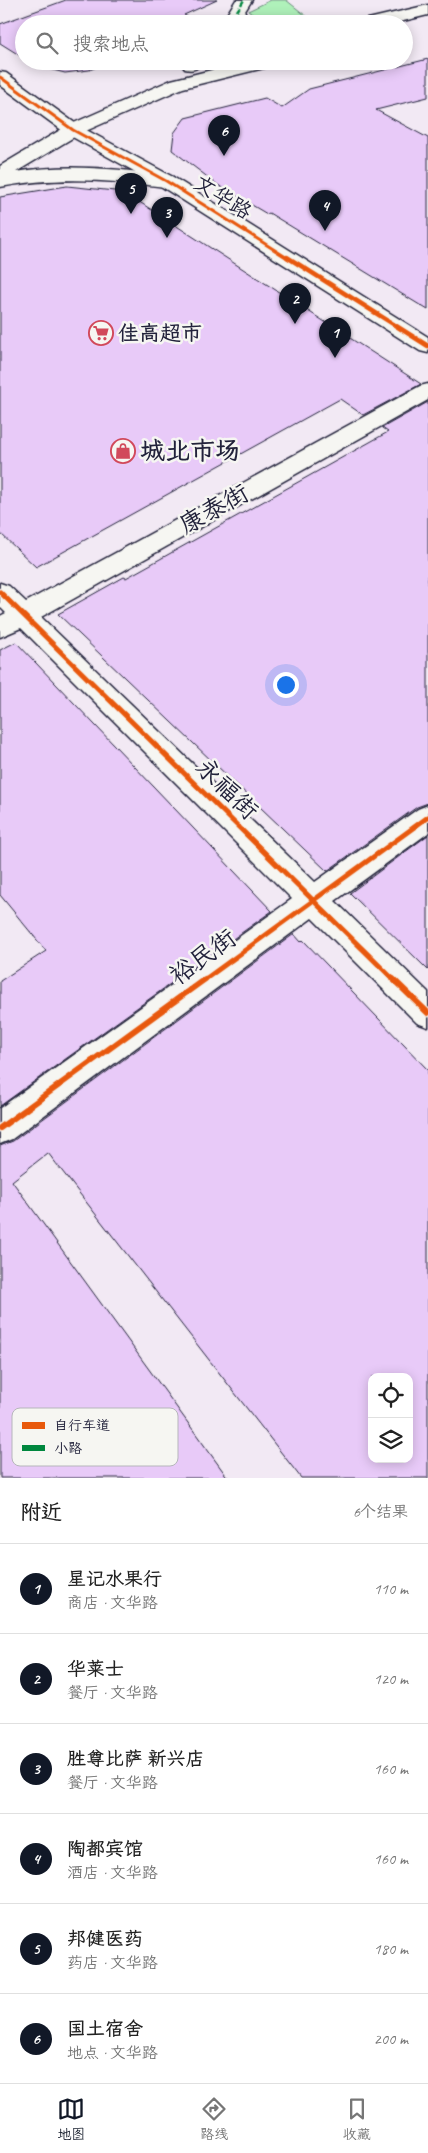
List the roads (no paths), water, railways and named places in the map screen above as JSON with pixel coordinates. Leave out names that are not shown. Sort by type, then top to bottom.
[{"type":"street","points":[[235,15],[244,0]]},
{"type":"street","points":[[407,15],[428,10]]},
{"type":"street","points":[[413,27],[428,24]]},
{"type":"street","points":[[0,160],[68,126],[171,70]]},
{"type":"street","points":[[0,174],[68,126],[177,84],[234,70]]},
{"type":"street","name":"文华路","points":[[0,77],[68,126],[166,180],[428,346]]},
{"type":"street","points":[[0,181],[52,172],[86,172],[166,180]]},
{"type":"street","name":"康泰街","points":[[11,621],[428,391]]},
{"type":"street","name":"永福街","points":[[0,592],[11,621],[314,901],[428,1013]]},
{"type":"street","name":"裕民街","points":[[0,1128],[428,818]]},
{"type":"place","name":"国土宿舍","points":[[224,156]]},
{"type":"place","name":"邦健医药","points":[[131,214]]},
{"type":"place","name":"陶都宾馆","points":[[325,231]]},
{"type":"place","name":"胜尊比萨 新兴店","points":[[167,238]]},
{"type":"place","name":"华莱士","points":[[295,324]]},
{"type":"place","name":"佳高超市","points":[[101,333]]},
{"type":"place","name":"星记水果行","points":[[335,358]]},
{"type":"place","name":"城北市场","points":[[123,451]]}]
